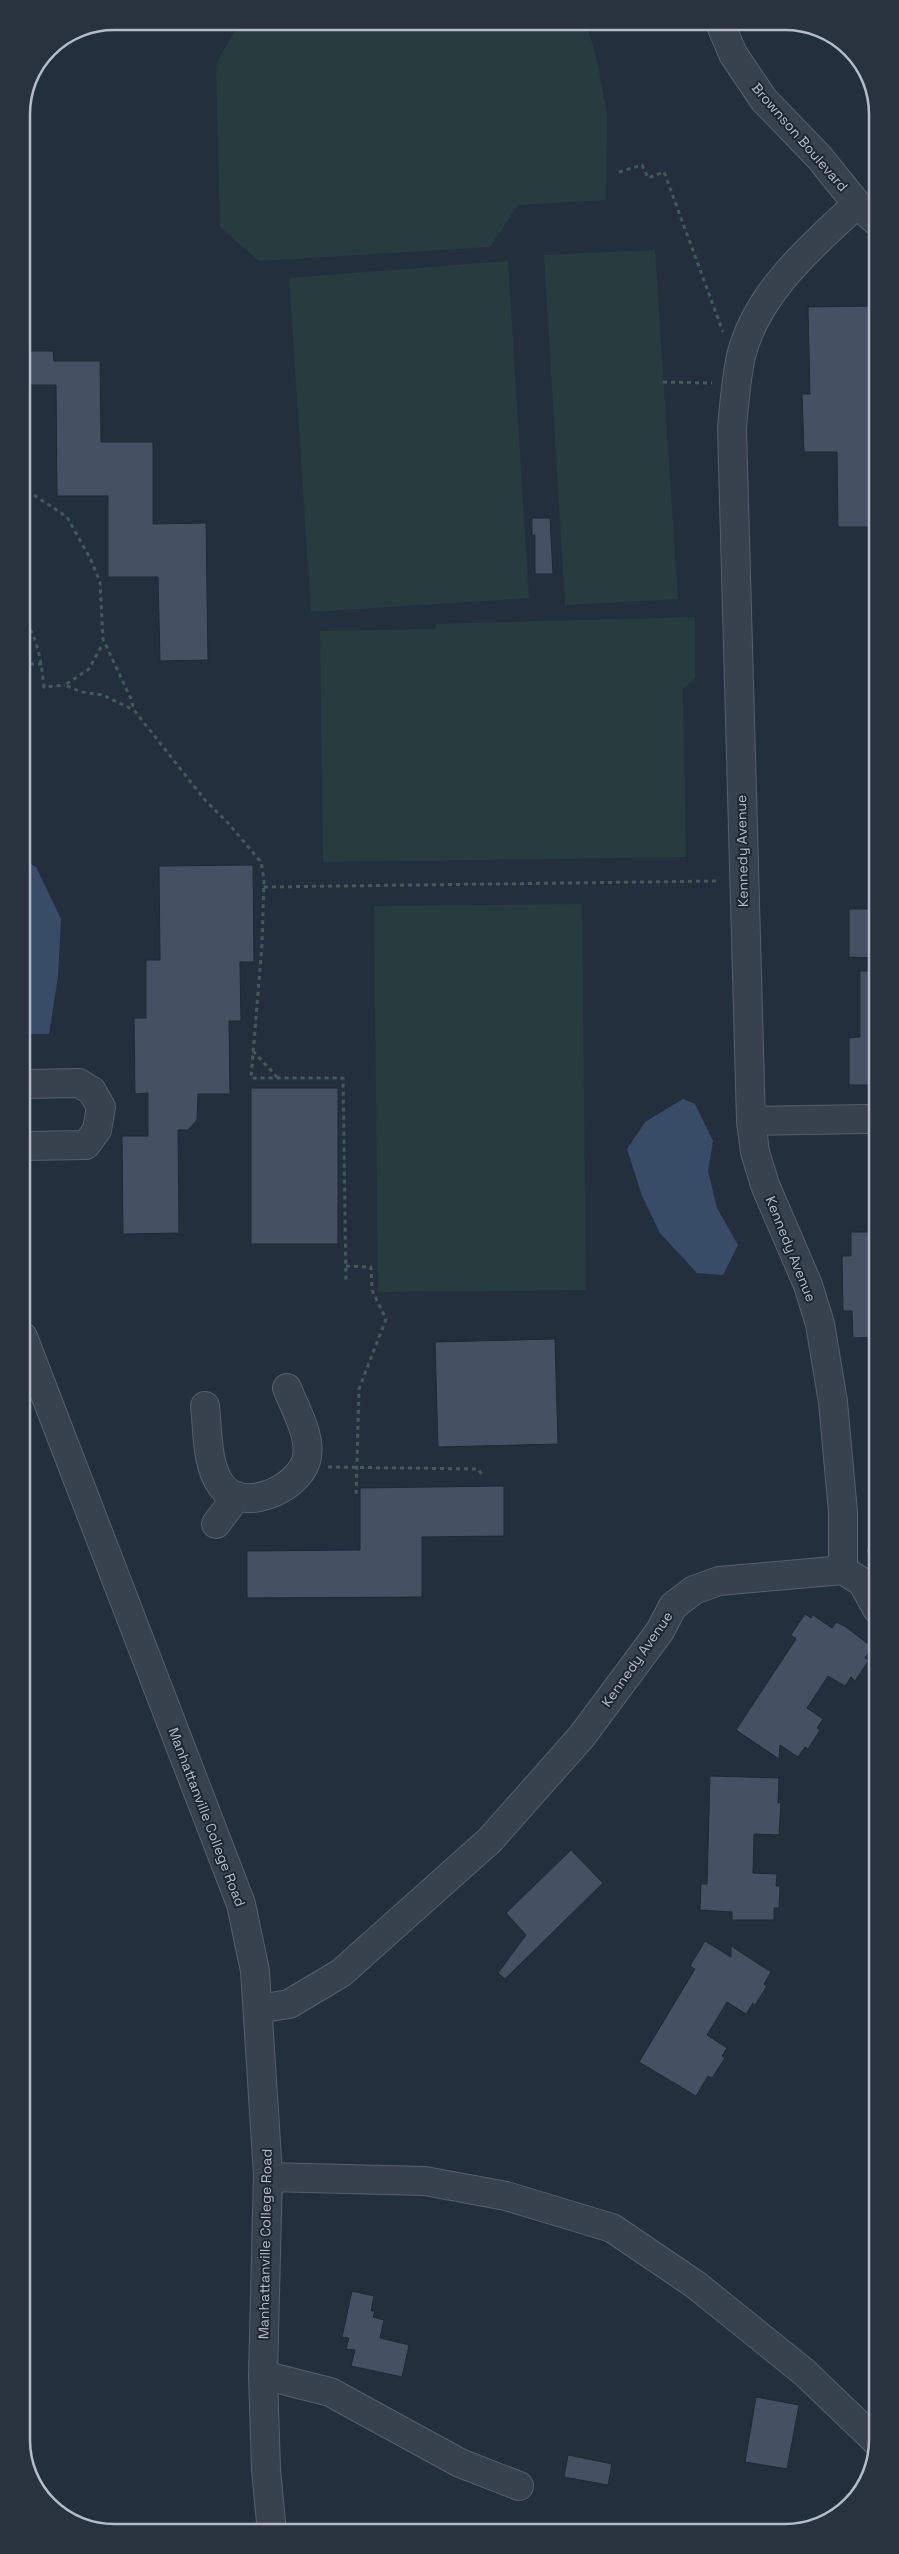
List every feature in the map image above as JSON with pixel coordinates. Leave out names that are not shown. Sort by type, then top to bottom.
[{"type":"street","name":"Brownson Boulevard","points":[[722,30],[733,54],[764,100],[819,157],[866,212]]},
{"type":"street","name":"Kennedy Avenue","points":[[258,2009],[289,2004],[342,1972],[490,1840],[582,1736],[660,1631],[674,1606],[694,1590],[719,1581],[843,1570],[843,1512],[833,1402],[820,1324],[808,1285],[765,1185],[755,1152],[751,1121],[732,449],[736,384],[742,354],[763,304],[797,261],[866,212]]},
{"type":"street","points":[[30,1084],[79,1083],[92,1092],[101,1107],[97,1130],[86,1145],[30,1146]]},
{"type":"street","points":[[751,1121],[867,1119]]},
{"type":"street","name":"Manhattanville College Road","points":[[30,1355],[241,1904],[255,1971],[268,2177],[263,2375],[266,2470],[271,2524]]},
{"type":"street","points":[[205,1406],[213,1468],[221,1486],[237,1496],[253,1499],[286,1487],[296,1478],[306,1462],[307,1443],[287,1388]]},
{"type":"street","points":[[216,1524],[237,1496]]},
{"type":"street","points":[[843,1570],[862,1582],[869,1595]]},
{"type":"street","points":[[268,2177],[425,2181],[506,2196],[612,2228],[712,2298],[804,2372],[869,2434]]},
{"type":"street","points":[[263,2375],[330,2392],[460,2463],[519,2486]]},
{"type":"path","points":[[619,172],[642,165],[648,178],[664,172],[731,352],[742,354]]},
{"type":"path","points":[[663,382],[736,384]]},
{"type":"path","points":[[34,495],[68,517],[90,558],[100,582],[103,640],[131,699],[134,710],[205,800],[229,824],[261,862],[264,887],[251,1078],[343,1078],[346,1281]]},
{"type":"path","points":[[30,627],[42,664],[44,687],[65,685],[89,669],[100,647]]},
{"type":"path","points":[[30,664],[42,664]]},
{"type":"path","points":[[65,685],[81,692],[103,695],[134,710]]},
{"type":"path","points":[[264,887],[743,881]]},
{"type":"path","points":[[253,1051],[278,1078]]},
{"type":"path","points":[[346,1266],[371,1267],[372,1290],[386,1319],[359,1390],[356,1497]]},
{"type":"path","points":[[303,1467],[478,1469],[483,1476]]},
{"type":"green space","points":[[236,30],[588,30],[598,65],[607,114],[606,200],[518,205],[490,247],[259,261],[220,227],[216,63]]},
{"type":"green space","points":[[655,250],[678,599],[565,605],[544,255]]},
{"type":"green space","points":[[508,261],[529,598],[311,612],[289,278]]},
{"type":"green space","points":[[695,617],[695,678],[683,689],[686,857],[323,862],[320,631],[435,629],[436,624]]},
{"type":"green space","points":[[582,904],[586,1290],[378,1292],[374,906]]},
{"type":"water","points":[[30,864],[36,867],[61,919],[58,977],[49,1034],[30,1034]]},
{"type":"water","points":[[683,1099],[695,1104],[713,1141],[708,1171],[717,1208],[738,1245],[723,1275],[697,1273],[660,1233],[642,1196],[627,1149],[645,1122]]},
{"type":"building","points":[[869,306],[869,527],[838,527],[837,452],[804,452],[802,394],[810,394],[808,307]]},
{"type":"building","points":[[30,351],[53,351],[54,361],[100,361],[101,442],[153,442],[153,524],[206,523],[208,660],[160,661],[158,577],[108,577],[108,496],[57,496],[56,385],[30,385]]},
{"type":"building","points":[[532,518],[550,518],[553,574],[535,574],[535,535],[532,535]]},
{"type":"building","points":[[253,865],[254,962],[240,962],[241,1021],[229,1021],[230,1094],[198,1094],[197,1120],[188,1130],[178,1130],[179,1233],[123,1234],[122,1136],[148,1136],[148,1093],[135,1094],[134,1018],[146,1018],[146,960],[160,960],[159,866]]},
{"type":"building","points":[[849,909],[869,909],[869,958],[849,957]]},
{"type":"building","points":[[860,971],[869,971],[869,1085],[849,1085],[849,1038],[860,1037]]},
{"type":"building","points":[[251,1088],[338,1088],[338,1244],[251,1244]]},
{"type":"building","points":[[851,1232],[869,1232],[869,1337],[853,1338],[852,1311],[843,1311],[842,1256],[851,1256]]},
{"type":"building","points":[[555,1339],[558,1444],[438,1447],[435,1342]]},
{"type":"building","points":[[504,1486],[504,1536],[422,1537],[422,1597],[247,1598],[247,1551],[360,1550],[360,1488]]},
{"type":"building","points":[[805,1614],[811,1618],[813,1615],[832,1628],[836,1622],[846,1627],[869,1645],[869,1652],[865,1658],[869,1660],[855,1681],[851,1677],[845,1686],[828,1676],[807,1708],[823,1719],[817,1728],[820,1730],[808,1749],[805,1747],[798,1757],[780,1745],[779,1759],[736,1730],[796,1639],[791,1635]]},
{"type":"building","points":[[710,1776],[779,1778],[778,1803],[781,1802],[779,1835],[754,1834],[753,1873],[777,1874],[776,1886],[780,1886],[779,1908],[774,1908],[774,1920],[732,1920],[732,1912],[700,1910],[701,1884],[707,1884]]},
{"type":"building","points":[[571,1850],[603,1883],[505,1979],[498,1973],[526,1935],[506,1913]]},
{"type":"building","points":[[705,1941],[731,1957],[731,1946],[771,1972],[764,1984],[767,1986],[755,2005],[753,2003],[746,2014],[727,2002],[707,2035],[727,2048],[722,2056],[725,2058],[712,2078],[708,2076],[696,2096],[639,2062],[695,1969],[690,1966]]},
{"type":"building","points":[[352,2291],[374,2296],[371,2311],[375,2311],[373,2317],[384,2320],[380,2338],[409,2345],[402,2377],[351,2366],[355,2350],[346,2349],[349,2338],[342,2337]]},
{"type":"building","points":[[756,2397],[799,2405],[787,2469],[745,2462]]},
{"type":"building","points":[[568,2455],[612,2464],[608,2485],[564,2477]]}]
